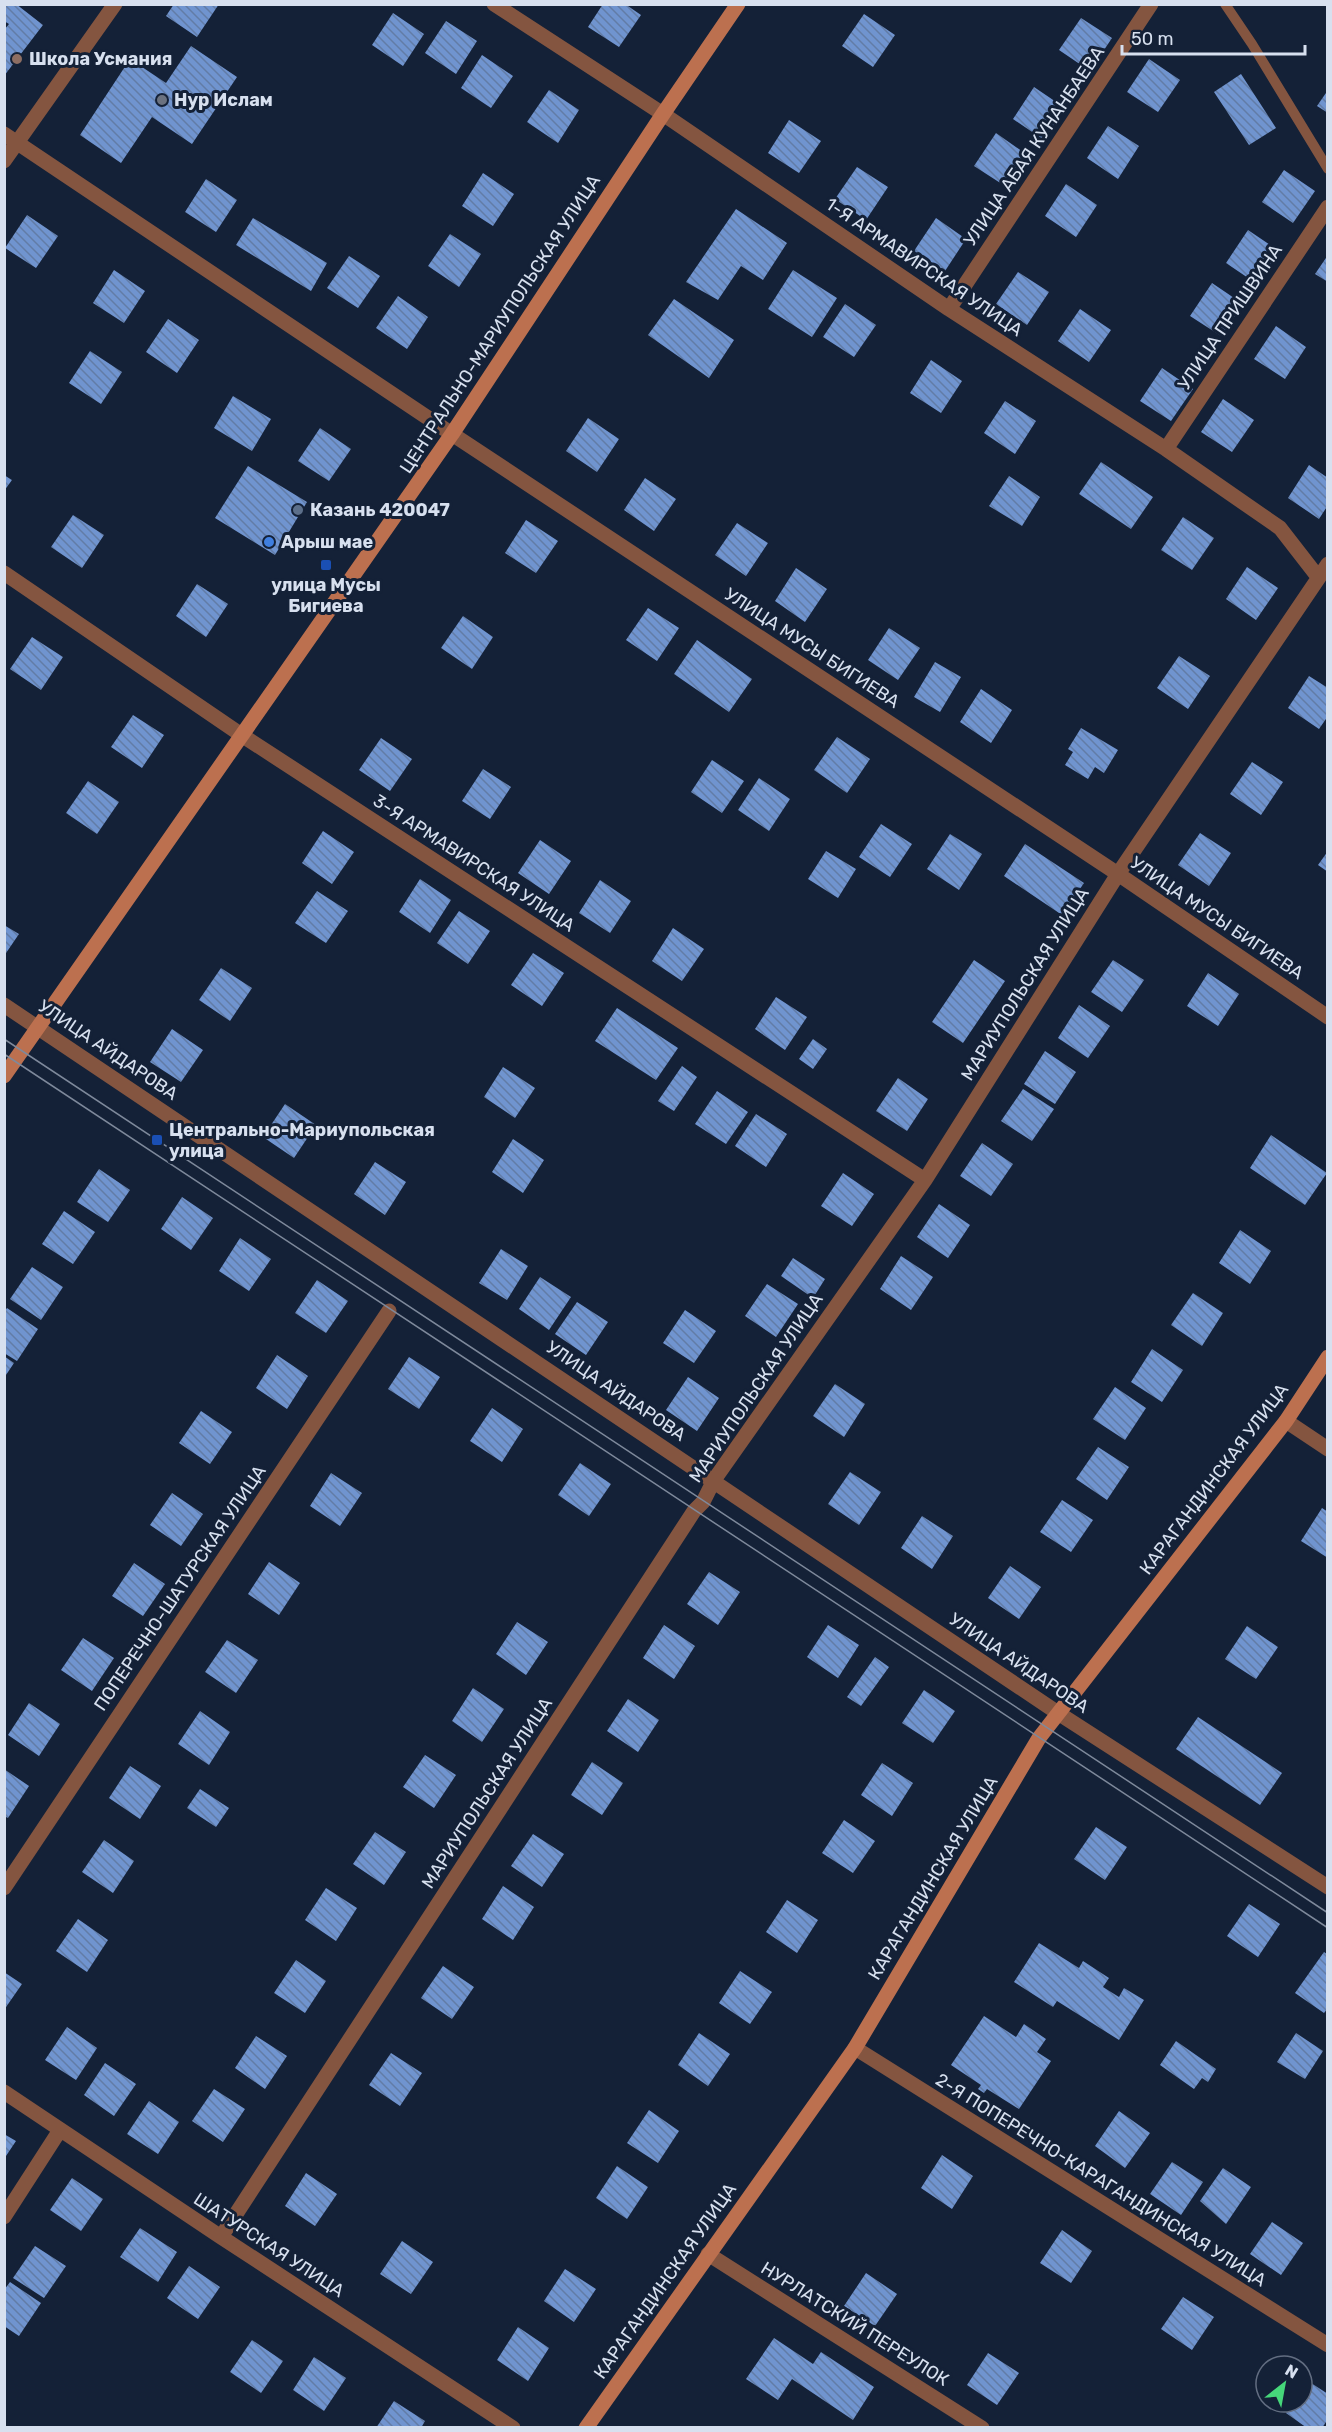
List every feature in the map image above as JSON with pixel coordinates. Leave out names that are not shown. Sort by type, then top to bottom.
[{"type":"street","points":[[4,161],[115,4]]},
{"type":"street","name":"1-Я АРМАВИРСКАЯ УЛИЦА","points":[[494,4],[663,114],[949,309],[1166,449],[1280,528],[1318,577]]},
{"type":"street","name":"ЦЕНТРАЛЬНО-МАРИУПОЛЬСКАЯ УЛИЦА","points":[[4,1076],[40,1028],[452,434],[738,4]]},
{"type":"street","name":"УЛИЦА АБАЯ КУНАНБАЕВА","points":[[949,309],[1152,4]]},
{"type":"street","name":"УЛИЦА МУСЫ БИГИЕВА","points":[[4,134],[452,434],[1118,874],[1328,1017]]},
{"type":"street","name":"УЛИЦА ПРИШВИНА","points":[[1166,449],[1328,207]]},
{"type":"street","name":"МАРИУПОЛЬСКАЯ УЛИЦА","points":[[221,2237],[674,1541],[694,1511],[703,1502],[714,1480],[925,1180],[1118,874],[1328,564]]},
{"type":"street","name":"3-Я АРМАВИРСКАЯ УЛИЦА","points":[[4,573],[243,736],[925,1180]]},
{"type":"street","name":"УЛИЦА АЙДАРОВА","points":[[4,1005],[1058,1713],[1328,1887]]},
{"type":"street","name":"ПОПЕРЕЧНО-ШАТУРСКАЯ УЛИЦА","points":[[4,1888],[389,1311]]},
{"type":"street","name":"КАРАГАНДИНСКАЯ УЛИЦА","points":[[586,2427],[855,2048],[1039,1738],[1286,1421],[1328,1357]]},
{"type":"street","points":[[1286,1421],[1328,1449]]},
{"type":"street","name":"2-Я ПОПЕРЕЧНО-КАРАГАНДИНСКАЯ УЛИЦА","points":[[855,2048],[1328,2345]]},
{"type":"street","name":"ШАТУРСКАЯ УЛИЦА","points":[[4,2092],[221,2237],[513,2427]]},
{"type":"street","points":[[4,2217],[60,2130]]},
{"type":"street","name":"НУРЛАТСКИЙ ПЕРЕУЛОК","points":[[708,2254],[982,2427]]},
{"type":"lane","points":[[1225,4],[1328,169]]},
{"type":"building","points":[[4,4],[16,4],[43,25],[4,76],[4,30],[9,24],[4,21]]},
{"type":"building","points":[[174,4],[219,4],[197,37],[166,16]]},
{"type":"building","points":[[603,4],[625,4],[641,15],[619,47],[588,27]]},
{"type":"building","points":[[393,13],[424,34],[403,66],[372,45]]},
{"type":"building","points":[[864,14],[895,35],[873,67],[842,46]]},
{"type":"building","points":[[1081,18],[1112,38],[1090,71],[1059,50]]},
{"type":"building","points":[[446,21],[477,41],[456,74],[425,53]]},
{"type":"building","name":"Нур Ислам","points":[[191,46],[237,77],[192,144],[152,117],[121,163],[80,135],[130,59],[166,83]]},
{"type":"building","points":[[482,55],[513,76],[491,108],[461,88]]},
{"type":"building","points":[[1149,59],[1180,80],[1158,112],[1127,92]]},
{"type":"building","points":[[1241,74],[1276,128],[1249,145],[1214,92]]},
{"type":"building","points":[[1034,87],[1065,108],[1044,140],[1013,119]]},
{"type":"building","points":[[549,90],[579,110],[558,143],[527,122]]},
{"type":"building","points":[[1328,90],[1328,113],[1317,106]]},
{"type":"building","points":[[789,120],[821,141],[799,173],[768,153]]},
{"type":"building","points":[[1108,126],[1139,146],[1118,179],[1087,158]]},
{"type":"building","points":[[996,133],[1026,154],[1005,186],[974,166]]},
{"type":"building","points":[[857,167],[888,187],[866,220],[835,199]]},
{"type":"building","points":[[1284,170],[1315,191],[1293,223],[1262,202]]},
{"type":"building","points":[[483,173],[514,194],[493,226],[462,206]]},
{"type":"building","points":[[206,179],[237,200],[216,232],[185,212]]},
{"type":"building","points":[[1066,184],[1097,205],[1076,237],[1045,216]]},
{"type":"building","points":[[736,209],[787,243],[763,280],[741,266],[718,300],[686,282]]},
{"type":"building","points":[[27,215],[58,236],[36,268],[5,248]]},
{"type":"building","points":[[253,218],[327,263],[311,291],[236,245]]},
{"type":"building","points":[[936,218],[966,239],[945,271],[914,251]]},
{"type":"building","points":[[1248,230],[1279,251],[1257,284],[1226,263]]},
{"type":"building","points":[[450,234],[481,254],[459,287],[428,266]]},
{"type":"building","points":[[1328,255],[1328,282],[1315,274]]},
{"type":"building","points":[[349,256],[380,276],[358,308],[327,288]]},
{"type":"building","points":[[114,270],[145,291],[124,323],[93,303]]},
{"type":"building","points":[[793,270],[837,298],[812,337],[768,309]]},
{"type":"building","points":[[1018,272],[1049,292],[1027,325],[996,304]]},
{"type":"building","points":[[1212,283],[1243,304],[1221,336],[1190,316]]},
{"type":"building","points":[[398,296],[428,317],[407,349],[376,328]]},
{"type":"building","points":[[674,299],[734,340],[709,378],[648,335]]},
{"type":"building","points":[[845,304],[876,325],[854,357],[823,337]]},
{"type":"building","points":[[1080,309],[1111,330],[1089,362],[1058,341]]},
{"type":"building","points":[[168,319],[199,340],[177,373],[146,352]]},
{"type":"building","points":[[1276,326],[1306,347],[1285,379],[1254,359]]},
{"type":"building","points":[[90,351],[122,372],[101,404],[69,383]]},
{"type":"building","points":[[931,360],[962,381],[941,413],[910,393]]},
{"type":"building","points":[[1162,368],[1193,389],[1171,421],[1140,401]]},
{"type":"building","points":[[233,396],[271,419],[252,451],[214,428]]},
{"type":"building","points":[[1223,399],[1254,420],[1232,452],[1201,432]]},
{"type":"building","points":[[1005,401],[1036,421],[1015,454],[984,433]]},
{"type":"building","points":[[588,418],[619,439],[597,472],[566,451]]},
{"type":"building","points":[[320,428],[351,449],[329,481],[298,461]]},
{"type":"building","points":[[1101,462],[1153,497],[1131,529],[1079,494]]},
{"type":"building","points":[[1309,465],[1328,478],[1328,505],[1319,519],[1288,498]]},
{"type":"building","points":[[248,466],[307,502],[275,555],[215,518]]},
{"type":"building","points":[[4,475],[12,480],[4,491]]},
{"type":"building","points":[[1009,476],[1040,497],[1022,526],[989,506]]},
{"type":"building","points":[[645,478],[676,499],[654,531],[624,510]]},
{"type":"building","points":[[73,515],[104,535],[82,568],[51,547]]},
{"type":"building","points":[[1183,517],[1214,538],[1192,570],[1161,550]]},
{"type":"building","points":[[526,520],[558,541],[536,573],[505,553]]},
{"type":"building","points":[[737,523],[768,543],[746,576],[715,555]]},
{"type":"building","points":[[1247,567],[1278,588],[1256,620],[1226,599]]},
{"type":"building","points":[[796,568],[827,589],[805,622],[775,601]]},
{"type":"building","points":[[197,584],[228,604],[206,637],[176,616]]},
{"type":"building","points":[[648,608],[679,628],[657,661],[626,640]]},
{"type":"building","points":[[463,616],[493,637],[472,669],[441,648]]},
{"type":"building","points":[[889,628],[920,648],[898,680],[868,660]]},
{"type":"building","points":[[32,637],[63,657],[41,690],[10,669]]},
{"type":"building","points":[[697,640],[752,679],[729,712],[674,674]]},
{"type":"building","points":[[1179,656],[1210,676],[1188,709],[1157,688]]},
{"type":"building","points":[[935,662],[961,677],[940,712],[914,697]]},
{"type":"building","points":[[1309,676],[1328,688],[1328,716],[1319,729],[1288,708]]},
{"type":"building","points":[[981,689],[1012,710],[991,743],[960,722]]},
{"type":"building","points":[[133,715],[164,735],[142,768],[111,747]]},
{"type":"building","points":[[1081,728],[1118,750],[1104,773],[1095,767],[1088,779],[1065,765],[1073,752],[1068,749]]},
{"type":"building","points":[[837,737],[870,759],[847,793],[814,770]]},
{"type":"building","points":[[381,738],[412,759],[390,791],[359,770]]},
{"type":"building","points":[[712,760],[744,781],[722,813],[691,792]]},
{"type":"building","points":[[1252,762],[1283,782],[1261,815],[1230,794]]},
{"type":"building","points":[[483,769],[511,787],[490,819],[462,801]]},
{"type":"building","points":[[759,778],[790,799],[769,831],[738,810]]},
{"type":"building","points":[[88,781],[119,802],[97,834],[66,813]]},
{"type":"building","points":[[881,824],[912,844],[890,877],[859,857]]},
{"type":"building","points":[[323,831],[354,852],[332,884],[302,863]]},
{"type":"building","points":[[1200,833],[1231,853],[1209,886],[1178,865]]},
{"type":"building","points":[[950,834],[982,854],[959,890],[927,869]]},
{"type":"building","points":[[540,840],[571,861],[549,894],[518,873]]},
{"type":"building","points":[[1025,844],[1084,883],[1062,915],[1004,876]]},
{"type":"building","points":[[826,851],[856,869],[838,898],[808,879]]},
{"type":"building","points":[[1328,851],[1328,872],[1318,865]]},
{"type":"building","points":[[420,879],[451,900],[430,933],[399,912]]},
{"type":"building","points":[[600,880],[631,901],[610,933],[579,913]]},
{"type":"building","points":[[317,891],[348,911],[326,943],[295,923]]},
{"type":"building","points":[[459,911],[490,931],[468,964],[437,943]]},
{"type":"building","points":[[4,925],[19,934],[4,956]]},
{"type":"building","points":[[673,928],[704,949],[682,981],[652,961]]},
{"type":"building","points":[[533,953],[564,973],[542,1006],[511,985]]},
{"type":"building","points":[[974,960],[1005,981],[963,1043],[932,1022]]},
{"type":"building","points":[[1113,960],[1144,980],[1122,1012],[1091,992]]},
{"type":"building","points":[[221,968],[252,988],[230,1021],[199,1000]]},
{"type":"building","points":[[1208,973],[1239,994],[1218,1026],[1187,1006]]},
{"type":"building","points":[[776,997],[807,1017],[785,1050],[755,1029]]},
{"type":"building","points":[[1079,1005],[1110,1026],[1088,1058],[1058,1038]]},
{"type":"building","points":[[617,1008],[678,1048],[656,1080],[595,1041]]},
{"type":"building","points":[[172,1029],[203,1050],[181,1082],[150,1062]]},
{"type":"building","points":[[813,1039],[827,1049],[813,1069],[799,1059]]},
{"type":"building","points":[[1045,1051],[1076,1072],[1055,1104],[1024,1084]]},
{"type":"building","points":[[682,1066],[697,1077],[674,1111],[658,1101]]},
{"type":"building","points":[[503,1067],[535,1088],[515,1118],[484,1097]]},
{"type":"building","points":[[898,1078],[928,1099],[907,1131],[876,1111]]},
{"type":"building","points":[[1023,1089],[1054,1109],[1032,1141],[1001,1121]]},
{"type":"building","points":[[717,1091],[748,1112],[726,1144],[695,1124]]},
{"type":"building","points":[[285,1104],[316,1125],[294,1158],[263,1137]]},
{"type":"building","points":[[756,1114],[787,1134],[766,1167],[735,1146]]},
{"type":"building","points":[[1271,1135],[1327,1173],[1305,1205],[1250,1168]]},
{"type":"building","points":[[513,1139],[544,1160],[523,1193],[492,1172]]},
{"type":"building","points":[[982,1143],[1013,1164],[991,1196],[960,1176]]},
{"type":"building","points":[[375,1162],[406,1182],[385,1215],[354,1194]]},
{"type":"building","points":[[99,1169],[130,1190],[108,1222],[77,1202]]},
{"type":"building","points":[[843,1173],[874,1194],[852,1226],[821,1206]]},
{"type":"building","points":[[182,1197],[213,1218],[191,1250],[161,1229]]},
{"type":"building","points":[[939,1204],[970,1225],[948,1258],[917,1237]]},
{"type":"building","points":[[64,1211],[95,1232],[73,1264],[42,1244]]},
{"type":"building","points":[[1240,1230],[1271,1251],[1250,1284],[1219,1263]]},
{"type":"building","points":[[240,1238],[271,1259],[249,1291],[219,1271]]},
{"type":"building","points":[[501,1249],[528,1266],[507,1300],[479,1283]]},
{"type":"building","points":[[901,1256],[933,1277],[911,1310],[880,1289]]},
{"type":"building","points":[[793,1258],[825,1279],[813,1298],[781,1276]]},
{"type":"building","points":[[32,1267],[63,1287],[41,1320],[10,1299]]},
{"type":"building","points":[[540,1277],[571,1297],[549,1330],[519,1309]]},
{"type":"building","points":[[317,1280],[348,1301],[326,1333],[295,1313]]},
{"type":"building","points":[[767,1284],[798,1304],[776,1337],[745,1316]]},
{"type":"building","points":[[1193,1293],[1223,1313],[1202,1346],[1171,1325]]},
{"type":"building","points":[[577,1302],[608,1322],[586,1355],[555,1334]]},
{"type":"building","points":[[7,1308],[38,1329],[17,1361],[4,1353],[4,1312]]},
{"type":"building","points":[[685,1310],[716,1331],[694,1363],[663,1343]]},
{"type":"building","points":[[1152,1349],[1183,1370],[1162,1402],[1131,1382]]},
{"type":"building","points":[[277,1355],[308,1376],[287,1409],[256,1388]]},
{"type":"building","points":[[4,1356],[14,1363],[4,1378]]},
{"type":"building","points":[[409,1357],[440,1377],[419,1409],[388,1389]]},
{"type":"building","points":[[688,1377],[719,1398],[697,1431],[666,1410]]},
{"type":"building","points":[[835,1384],[865,1404],[844,1437],[813,1416]]},
{"type":"building","points":[[1115,1387],[1146,1408],[1125,1440],[1093,1419]]},
{"type":"building","points":[[492,1408],[523,1429],[502,1462],[470,1441]]},
{"type":"building","points":[[201,1411],[232,1432],[210,1464],[179,1443]]},
{"type":"building","points":[[1098,1447],[1129,1467],[1107,1500],[1076,1479]]},
{"type":"building","points":[[580,1463],[611,1484],[589,1516],[558,1495]]},
{"type":"building","points":[[850,1472],[881,1492],[859,1525],[828,1504]]},
{"type":"building","points":[[331,1473],[362,1493],[340,1526],[310,1506]]},
{"type":"building","points":[[172,1493],[203,1514],[181,1546],[150,1525]]},
{"type":"building","points":[[1062,1500],[1093,1520],[1071,1552],[1040,1532]]},
{"type":"building","points":[[1322,1508],[1328,1512],[1328,1558],[1301,1541]]},
{"type":"building","points":[[922,1516],[953,1536],[932,1569],[901,1548]]},
{"type":"building","points":[[269,1562],[300,1583],[279,1615],[248,1594]]},
{"type":"building","points":[[134,1563],[165,1584],[143,1616],[112,1596]]},
{"type":"building","points":[[1010,1566],[1041,1587],[1019,1619],[988,1598]]},
{"type":"building","points":[[709,1572],[740,1592],[718,1625],[687,1604]]},
{"type":"building","points":[[517,1622],[548,1642],[526,1675],[496,1654]]},
{"type":"building","points":[[664,1625],[695,1646],[674,1679],[643,1658]]},
{"type":"building","points":[[828,1625],[859,1645],[838,1678],[807,1657]]},
{"type":"building","points":[[1247,1626],[1278,1647],[1256,1679],[1225,1659]]},
{"type":"building","points":[[83,1638],[114,1658],[92,1691],[61,1670]]},
{"type":"building","points":[[227,1640],[258,1660],[236,1693],[205,1672]]},
{"type":"building","points":[[875,1657],[889,1667],[861,1706],[847,1697]]},
{"type":"building","points":[[473,1688],[504,1709],[482,1742],[452,1721]]},
{"type":"building","points":[[924,1690],[955,1711],[933,1743],[902,1723]]},
{"type":"building","points":[[628,1699],[659,1720],[638,1752],[607,1731]]},
{"type":"building","points":[[29,1703],[60,1724],[39,1756],[8,1735]]},
{"type":"building","points":[[200,1711],[230,1732],[209,1765],[178,1744]]},
{"type":"building","points":[[1198,1717],[1282,1773],[1260,1805],[1176,1749]]},
{"type":"building","points":[[425,1755],[456,1775],[434,1808],[403,1787]]},
{"type":"building","points":[[592,1762],[623,1783],[602,1815],[571,1795]]},
{"type":"building","points":[[882,1763],[913,1783],[892,1816],[861,1795]]},
{"type":"building","points":[[130,1766],[161,1786],[140,1819],[109,1798]]},
{"type":"building","points":[[4,1769],[29,1786],[8,1818],[4,1816]]},
{"type":"building","points":[[200,1789],[229,1808],[216,1827],[187,1808]]},
{"type":"building","points":[[844,1820],[875,1841],[853,1873],[822,1853]]},
{"type":"building","points":[[1096,1827],[1127,1847],[1105,1880],[1074,1859]]},
{"type":"building","points":[[375,1832],[406,1852],[384,1885],[353,1864]]},
{"type":"building","points":[[533,1834],[564,1854],[542,1887],[511,1866]]},
{"type":"building","points":[[104,1840],[134,1861],[113,1893],[82,1872]]},
{"type":"building","points":[[503,1886],[534,1907],[513,1940],[482,1919]]},
{"type":"building","points":[[326,1888],[357,1908],[336,1941],[305,1920]]},
{"type":"building","points":[[787,1900],[818,1920],[797,1953],[766,1932]]},
{"type":"building","points":[[1249,1904],[1280,1924],[1258,1957],[1227,1936]]},
{"type":"building","points":[[78,1919],[108,1940],[87,1972],[56,1951]]},
{"type":"building","points":[[1039,1943],[1079,1968],[1083,1961],[1109,1978],[1103,1987],[1119,1997],[1124,1988],[1144,2000],[1119,2040],[1057,2001],[1053,2007],[1014,1982]]},
{"type":"building","points":[[1324,1952],[1328,1955],[1328,2008],[1324,2013],[1295,1993]]},
{"type":"building","points":[[296,1960],[326,1981],[305,2013],[274,1993]]},
{"type":"building","points":[[443,1966],[474,1987],[452,2019],[421,1998]]},
{"type":"building","points":[[740,1971],[772,1992],[750,2024],[719,2003]]},
{"type":"building","points":[[4,1972],[22,1984],[4,2010]]},
{"type":"building","points":[[984,2016],[1016,2037],[1024,2024],[1046,2039],[1037,2052],[1051,2061],[1019,2109],[987,2089],[984,2093],[978,2089],[981,2085],[951,2065]]},
{"type":"building","points":[[67,2027],[97,2048],[76,2080],[45,2060]]},
{"type":"building","points":[[699,2033],[730,2054],[708,2086],[678,2065]]},
{"type":"building","points":[[1296,2033],[1323,2051],[1305,2079],[1277,2062]]},
{"type":"building","points":[[256,2036],[287,2056],[265,2089],[235,2068]]},
{"type":"building","points":[[1176,2041],[1216,2069],[1208,2082],[1202,2078],[1194,2089],[1160,2065]]},
{"type":"building","points":[[391,2053],[422,2073],[400,2106],[369,2085]]},
{"type":"building","points":[[105,2063],[136,2084],[114,2116],[84,2095]]},
{"type":"building","points":[[214,2089],[245,2109],[223,2142],[192,2121]]},
{"type":"building","points":[[149,2101],[179,2122],[158,2154],[127,2134]]},
{"type":"building","points":[[649,2110],[679,2131],[658,2163],[627,2143]]},
{"type":"building","points":[[1119,2111],[1150,2133],[1125,2168],[1095,2146]]},
{"type":"building","points":[[4,2134],[16,2141],[4,2159]]},
{"type":"building","points":[[942,2155],[973,2176],[952,2209],[921,2188]]},
{"type":"building","points":[[1172,2162],[1203,2182],[1181,2215],[1150,2194]]},
{"type":"building","points":[[617,2166],[648,2187],[627,2219],[596,2198]]},
{"type":"building","points":[[1223,2168],[1251,2187],[1226,2224],[1200,2201]]},
{"type":"building","points":[[306,2173],[337,2194],[315,2226],[285,2206]]},
{"type":"building","points":[[72,2178],[103,2199],[81,2231],[50,2210]]},
{"type":"building","points":[[1272,2222],[1303,2243],[1281,2275],[1250,2254]]},
{"type":"building","points":[[140,2228],[177,2252],[158,2282],[120,2257]]},
{"type":"building","points":[[1062,2230],[1092,2251],[1071,2283],[1040,2263]]},
{"type":"building","points":[[402,2241],[433,2262],[411,2294],[380,2274]]},
{"type":"building","points":[[35,2246],[66,2266],[44,2298],[13,2278]]},
{"type":"building","points":[[189,2266],[220,2287],[198,2319],[167,2298]]},
{"type":"building","points":[[565,2269],[596,2289],[574,2322],[544,2301]]},
{"type":"building","points":[[866,2273],[897,2294],[875,2326],[844,2306]]},
{"type":"building","points":[[10,2282],[41,2303],[19,2336],[4,2326],[4,2290]]},
{"type":"building","points":[[1183,2297],[1214,2317],[1192,2350],[1161,2329]]},
{"type":"building","points":[[518,2327],[549,2348],[528,2381],[497,2360]]},
{"type":"building","points":[[774,2338],[813,2364],[821,2352],[874,2387],[853,2420],[792,2379],[778,2400],[746,2379]]},
{"type":"building","points":[[252,2340],[283,2361],[261,2393],[230,2372]]},
{"type":"building","points":[[988,2353],[1019,2373],[997,2405],[967,2385]]},
{"type":"building","points":[[314,2357],[346,2378],[324,2411],[293,2390]]},
{"type":"building","points":[[1314,2385],[1328,2394],[1328,2419],[1322,2428],[1307,2428],[1287,2414],[1314,2414]]},
{"type":"building","points":[[394,2401],[425,2421],[421,2428],[376,2428]]},
{"type":"tram line","points":[[4,1039],[1328,1913]]},
{"type":"tram line","points":[[4,1054],[1328,1928]]},
{"type":"place","name":"Школа Усмания","points":[[17,59]]},
{"type":"place","name":"Нур Ислам","points":[[162,100]]},
{"type":"place","name":"Казань 420047","points":[[298,510]]},
{"type":"place","name":"Арыш мае","points":[[269,542]]},
{"type":"place","name":"улица Мусы Бигиева","points":[[326,565]]},
{"type":"place","name":"Центрально-Мариупольская улица","points":[[157,1140]]}]
